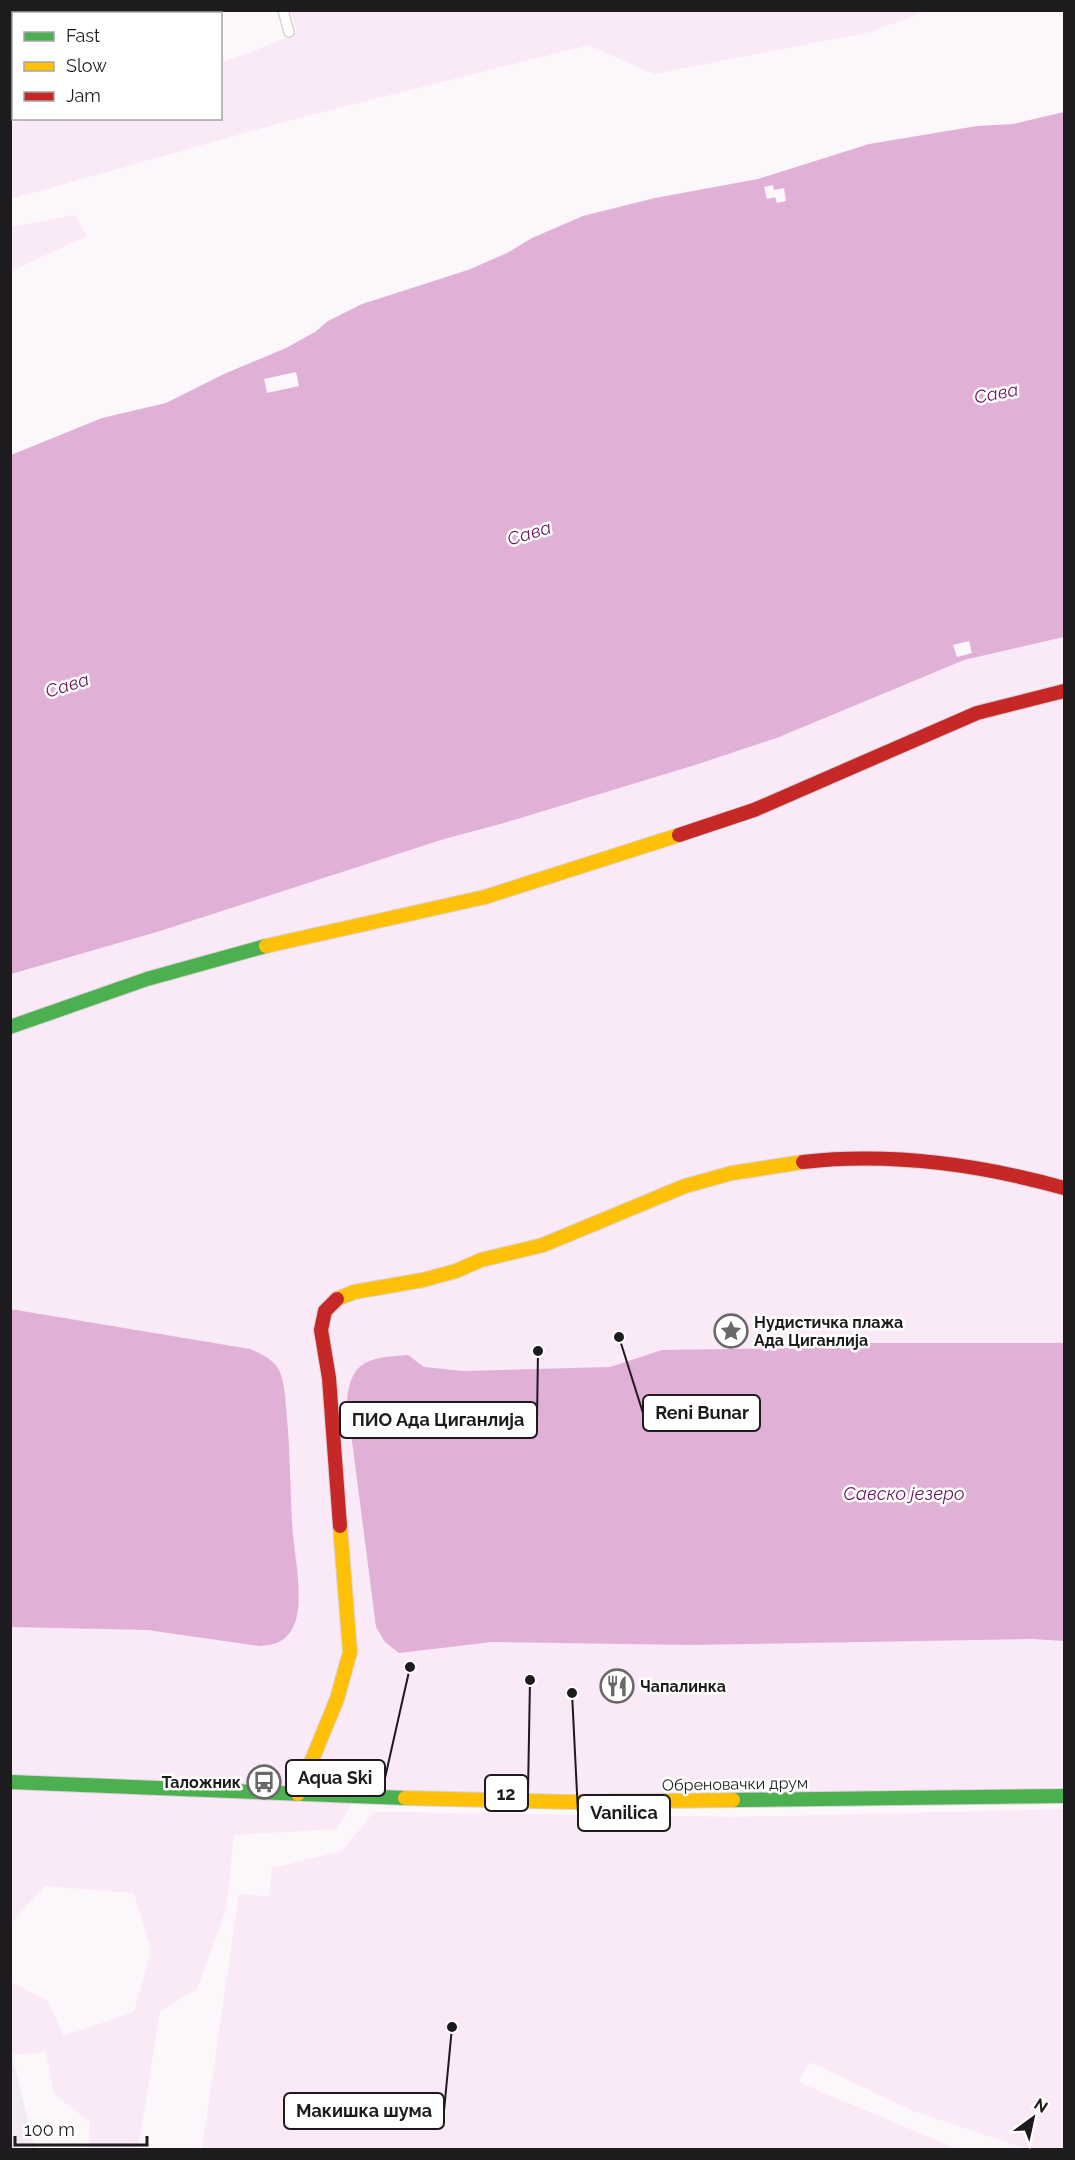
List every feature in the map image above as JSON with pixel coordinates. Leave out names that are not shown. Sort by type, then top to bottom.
[{"type":"street","points":[[283,10],[289,32]]},
{"type":"street","points":[[10,1026],[206,960],[505,892],[754,810],[976,713],[1065,692]]},
{"type":"street","points":[[298,1794],[337,1699],[350,1652],[329,1378],[321,1324],[324,1312],[333,1301],[350,1294],[420,1281],[462,1269],[478,1261],[547,1244],[671,1191],[709,1179],[762,1167],[848,1158],[922,1159],[997,1171],[1065,1188]]},
{"type":"street","name":"Обреновачки друм","points":[[10,1782],[570,1802],[1065,1796]]},
{"type":"shaded area","points":[[51,11],[101,11],[101,12]]},
{"type":"shaded area","points":[[291,11],[927,11],[870,32],[654,74],[589,45],[298,118],[11,199],[11,124],[23,120],[222,120],[222,62],[297,33]]},
{"type":"shaded area","points":[[75,215],[87,236],[11,271],[11,227]]},
{"type":"shaded area","points":[[1064,595],[1064,1787],[551,1796],[11,1774],[11,928]]},
{"type":"shaded area","points":[[11,1790],[352,1803],[337,1829],[234,1835],[226,1910],[197,1989],[160,2011],[138,2149],[88,2149],[90,2122],[54,2094],[46,2052],[12,2055],[11,1982],[48,2001],[63,2036],[134,2012],[151,1950],[134,1893],[45,1886],[11,1923]]},
{"type":"shaded area","points":[[1064,1809],[1064,2149],[1027,2149],[911,2110],[810,2062],[798,2082],[957,2149],[202,2149],[239,1894],[269,1897],[272,1868],[342,1851],[374,1812],[737,1817]]},
{"type":"shaded area","points":[[10,2050],[12,2055],[35,2149],[11,2149]]},
{"type":"water","name":"Сава","points":[[1064,112],[1064,637],[964,660],[779,737],[695,765],[444,839],[160,931],[11,974],[11,455],[102,418],[166,403],[224,374],[286,348],[315,332],[328,321],[362,304],[468,270],[583,216],[655,198],[758,179],[869,144],[977,126],[1013,124]]},
{"type":"water","points":[[10,1309],[250,1349],[265,1356],[274,1364],[284,1386],[292,1522],[299,1593],[296,1621],[285,1638],[273,1644],[260,1646],[147,1630],[11,1627]]},
{"type":"water","name":"Савско језеро","points":[[844,1343],[1064,1343],[1064,1641],[1032,1639],[690,1645],[492,1642],[399,1653],[385,1642],[376,1627],[347,1402],[352,1377],[364,1363],[408,1355],[424,1367],[463,1371],[610,1367],[662,1350],[803,1348]]},
{"type":"pier","points":[[773,185],[774,190],[784,188],[786,201],[777,203],[775,197],[767,199],[764,187]]},
{"type":"pier","points":[[296,372],[299,386],[267,393],[264,379]]},
{"type":"pier","points":[[969,641],[972,653],[957,657],[953,645]]},
{"type":"traffic: fast","points":[[10,1027],[147,979],[266,946]]},
{"type":"traffic: fast","points":[[10,1782],[405,1798]]},
{"type":"traffic: fast","points":[[733,1800],[1064,1796]]},
{"type":"traffic: slow","points":[[266,946],[485,897],[679,835]]},
{"type":"traffic: slow","points":[[337,1299],[354,1292],[423,1280],[456,1271],[481,1260],[543,1245],[685,1186],[732,1173],[803,1162]]},
{"type":"traffic: slow","points":[[298,1794],[337,1699],[350,1652],[340,1526]]},
{"type":"traffic: slow","points":[[405,1798],[570,1802],[733,1800]]},
{"type":"traffic: jam","points":[[679,835],[754,810],[977,713],[1064,691]]},
{"type":"traffic: jam","points":[[803,1162],[869,1158],[935,1162],[999,1172],[1064,1188]]},
{"type":"traffic: jam","points":[[337,1299],[325,1311],[321,1330],[329,1378],[340,1526]]},
{"type":"place","name":"Нудистичка плажа Ада Циганлија","points":[[731,1331]]},
{"type":"place","name":"Reni Bunar","points":[[619,1337]]},
{"type":"place","name":"ПИО Ада Циганлија","points":[[538,1351]]},
{"type":"place","name":"Aqua Ski","points":[[410,1667]]},
{"type":"place","name":"12","points":[[530,1680]]},
{"type":"place","name":"Чапалинка","points":[[617,1686]]},
{"type":"place","name":"Vanilica","points":[[572,1693]]},
{"type":"place","name":"Таложник","points":[[264,1782]]},
{"type":"place","name":"Макишка шума","points":[[452,2027]]}]
